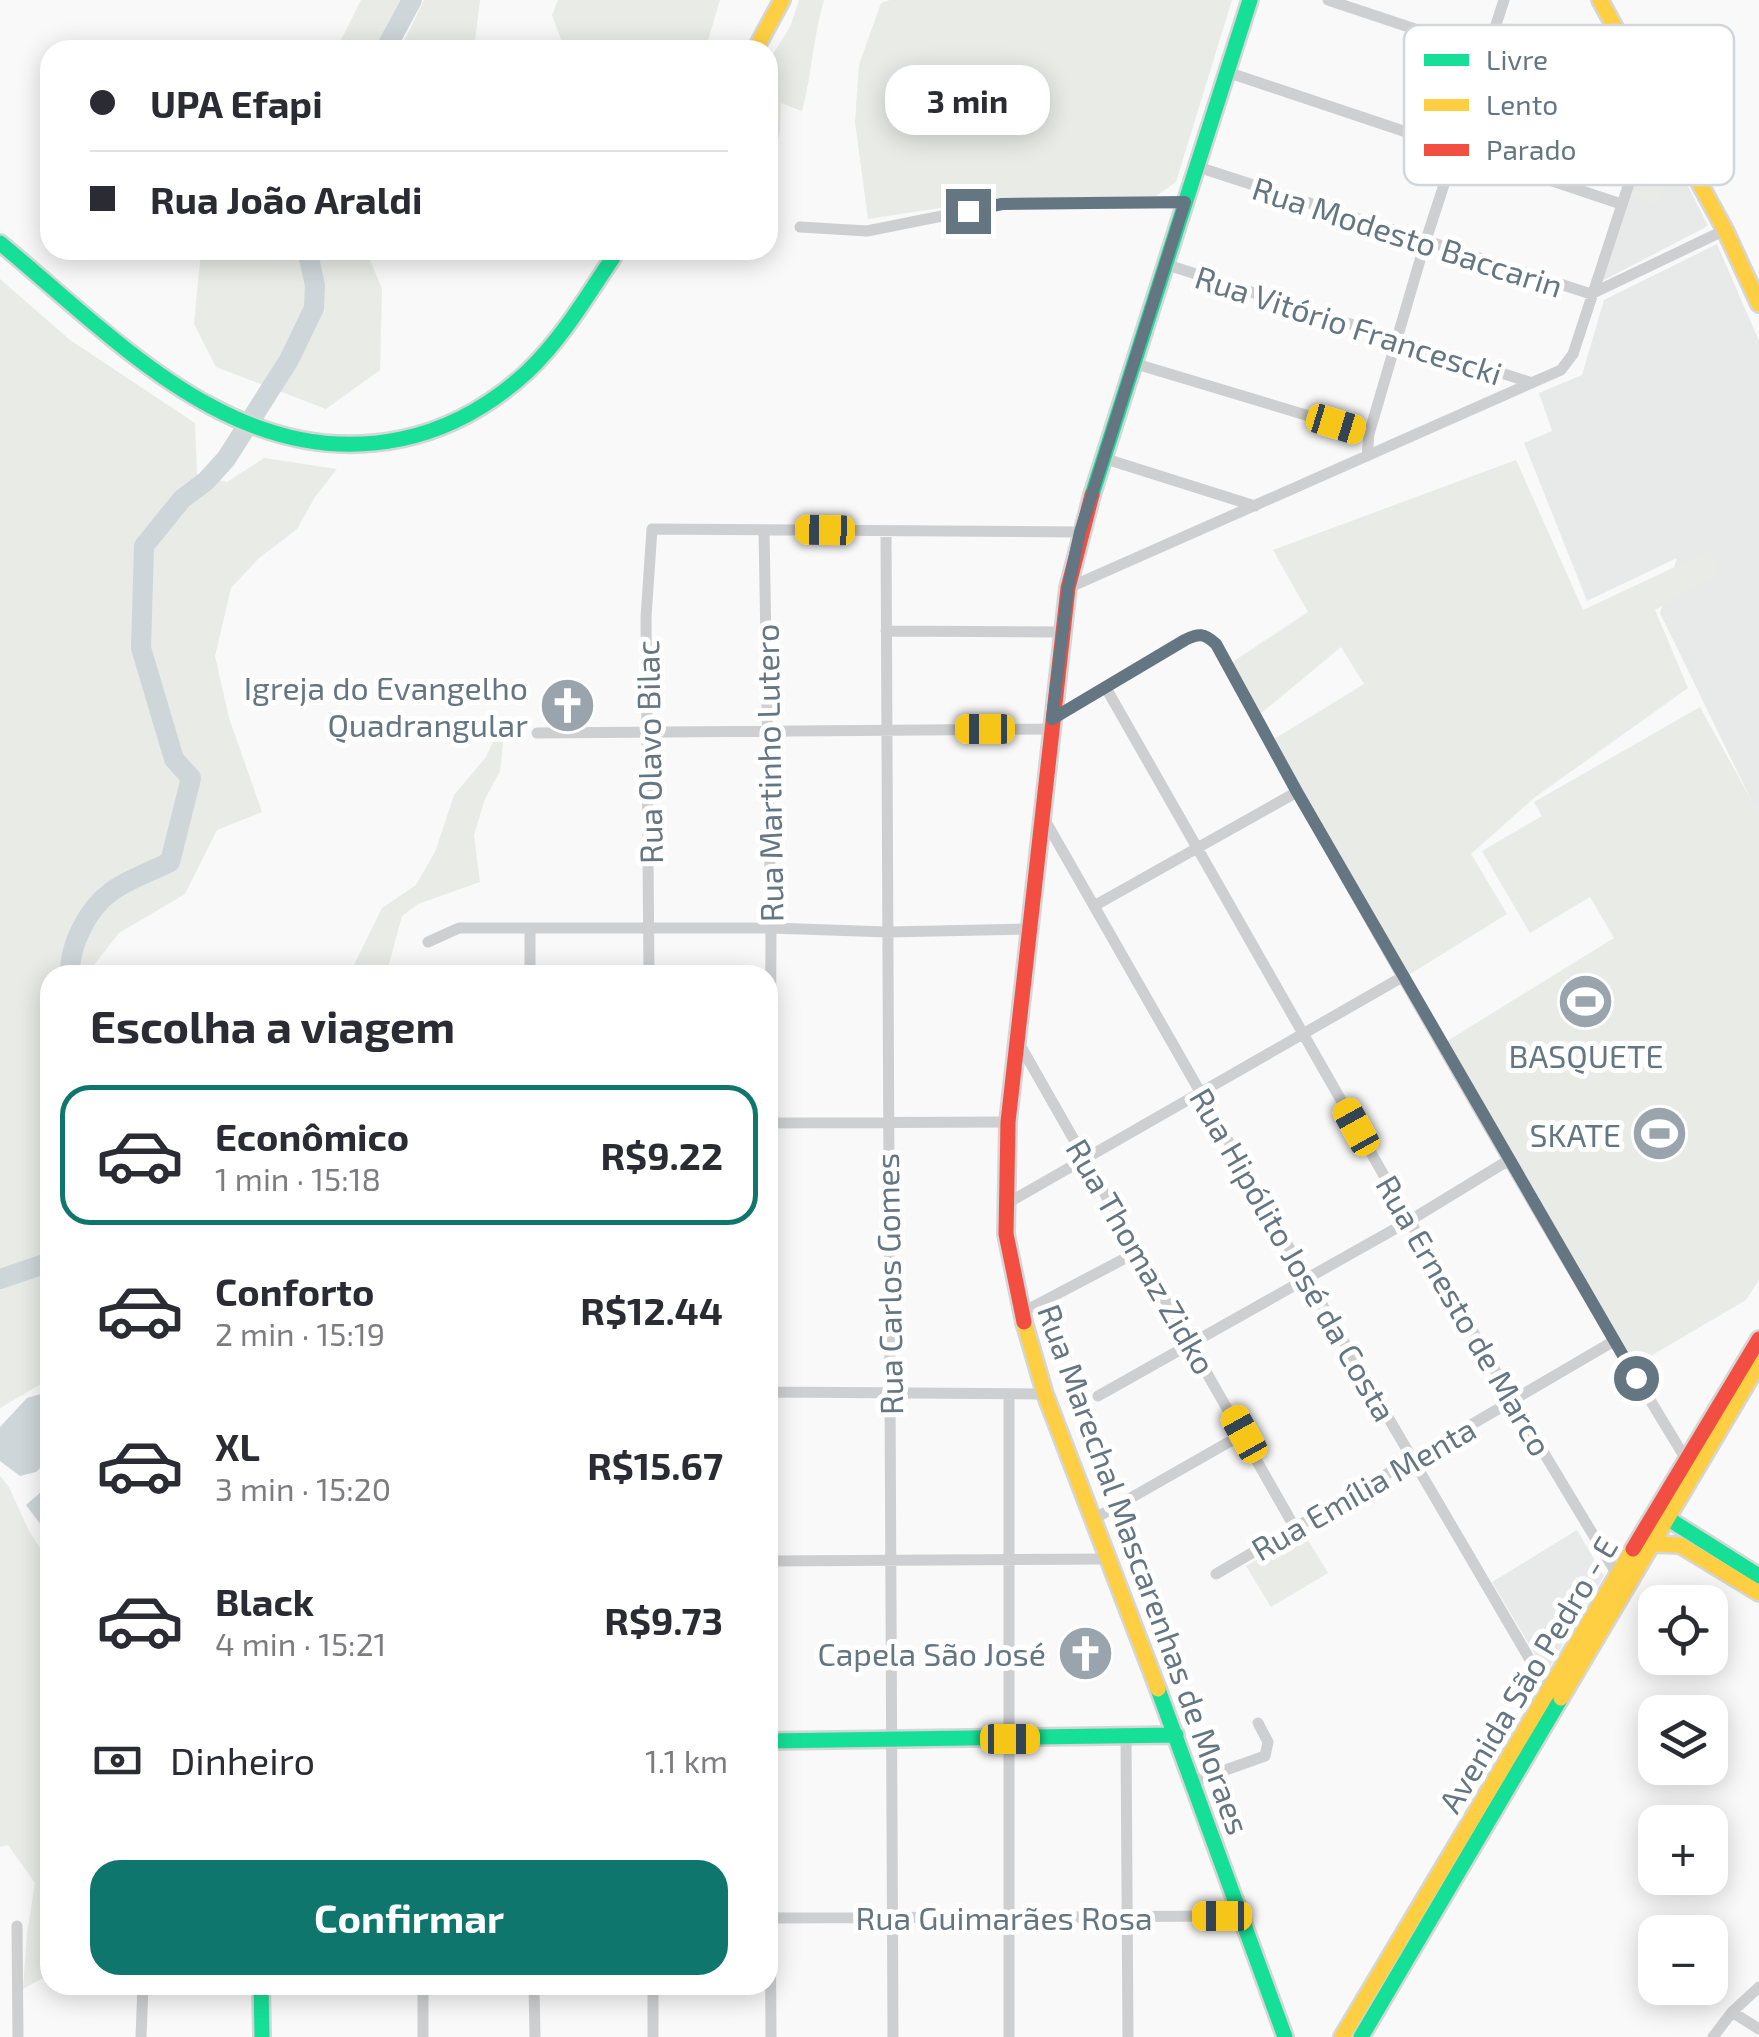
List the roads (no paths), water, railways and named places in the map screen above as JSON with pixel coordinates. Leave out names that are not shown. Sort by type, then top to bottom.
[{"type":"main road","points":[[760,40],[782,0]]},
{"type":"main road","name":"Rua Marechal Mascarenhas de Moraes","points":[[1250,0],[1080,532],[1068,588],[1016,1038],[1008,1122],[1006,1234],[1021,1313],[1045,1394],[1176,1735],[1285,2037]]},
{"type":"main road","points":[[1600,0],[1614,25]]},
{"type":"main road","points":[[1702,185],[1759,304]]},
{"type":"main road","points":[[0,243],[152,369],[218,412],[264,432],[320,444],[390,444],[450,426],[484,407],[514,384],[550,346],[611,260]]},
{"type":"main road","name":"Avenida São Pedro - E","points":[[1342,2037],[1759,1339]]},
{"type":"main road","name":"Avenida São Pedro - E","points":[[1361,2037],[1759,1363]]},
{"type":"main road","points":[[1667,1518],[1759,1576]]},
{"type":"main road","points":[[1651,1544],[1680,1545],[1759,1593]]},
{"type":"main road","points":[[778,1740],[1176,1735]]},
{"type":"main road","points":[[262,1995],[262,2037]]},
{"type":"street","points":[[1328,0],[1404,25]]},
{"type":"street","points":[[1496,25],[1504,0]]},
{"type":"street","points":[[1227,72],[1404,131]]},
{"type":"street","name":"Rua Modesto Baccarin","points":[[1198,167],[1592,294],[1726,230]]},
{"type":"street","points":[[1367,456],[1370,434],[1445,185]]},
{"type":"street","points":[[1564,185],[1621,204]]},
{"type":"street","points":[[1068,588],[1562,370],[1573,354],[1627,185]]},
{"type":"street","points":[[800,227],[867,232],[1002,204],[1185,202]]},
{"type":"street","name":"Rua Vitório Francescki","points":[[1166,264],[1533,383]]},
{"type":"street","points":[[1133,363],[1370,434]]},
{"type":"street","points":[[1103,458],[1255,506]]},
{"type":"street","name":"Rua Olavo Bilac","points":[[649,965],[646,612],[652,529],[764,530]]},
{"type":"street","points":[[764,530],[1080,532]]},
{"type":"street","name":"Rua Martinho Lutero","points":[[764,530],[770,965]]},
{"type":"street","name":"Rua Carlos Gomes","points":[[886,532],[893,2037]]},
{"type":"street","points":[[886,630],[1064,632]]},
{"type":"street","points":[[537,733],[768,732],[1051,724],[1198,634],[1207,635],[1216,644],[1614,1342],[1687,1461]]},
{"type":"street","name":"Rua Ernesto de Marco","points":[[1106,688],[1512,1400],[1618,1576]]},
{"type":"street","points":[[1094,906],[1297,792]]},
{"type":"street","name":"Rua Hipólito José da Costa","points":[[1042,815],[1306,1279],[1549,1692]]},
{"type":"street","points":[[428,942],[459,928],[888,932],[1030,929]]},
{"type":"street","points":[[530,930],[530,965]]},
{"type":"street","points":[[1006,1204],[1404,976]]},
{"type":"street","name":"Rua Thomaz Zidko","points":[[1016,1038],[1295,1528]]},
{"type":"street","points":[[778,1123],[1008,1122]]},
{"type":"street","points":[[1098,1396],[1409,1221],[1509,1160]]},
{"type":"street","points":[[1021,1313],[1139,1251]]},
{"type":"street","name":"Rua Emília Menta","points":[[1216,1574],[1614,1342]]},
{"type":"street","points":[[778,1392],[1045,1394]]},
{"type":"street","points":[[1009,1394],[1010,2037]]},
{"type":"street","points":[[1092,1520],[1244,1434]]},
{"type":"street","points":[[778,1560],[1106,1559]]},
{"type":"street","points":[[1192,1782],[1264,1756],[1269,1747],[1258,1723]]},
{"type":"street","points":[[1126,1738],[1128,2037]]},
{"type":"street","name":"Rua Guimarães Rosa","points":[[778,1918],[1242,1916]]},
{"type":"street","points":[[16,1926],[18,2037]]},
{"type":"street","points":[[1713,2037],[1759,1987]]},
{"type":"street","points":[[141,2037],[142,1995]]},
{"type":"street","points":[[423,1995],[423,2037]]},
{"type":"street","points":[[534,1995],[535,2037]]},
{"type":"street","points":[[653,1995],[653,2037]]},
{"type":"street","name":"Rua Martinho Lutero","points":[[770,1995],[771,2037]]},
{"type":"street","points":[[1732,2012],[1759,2028]]},
{"type":"waterway","points":[[390,40],[412,0]]},
{"type":"waterway","points":[[70,965],[76,940],[103,899],[170,862],[191,778],[174,759],[141,648],[144,546],[182,499],[226,459],[289,360],[314,308],[315,285],[309,260]]},
{"type":"waterway","points":[[0,1279],[40,1265]]},
{"type":"place","name":"Igreja do Evangelho Quadrangular","points":[[567,705]]},
{"type":"place","name":"BASQUETE","points":[[1586,1001]]},
{"type":"place","name":"SKATE","points":[[1660,1134]]},
{"type":"place","name":"Capela São José","points":[[1085,1653]]}]
